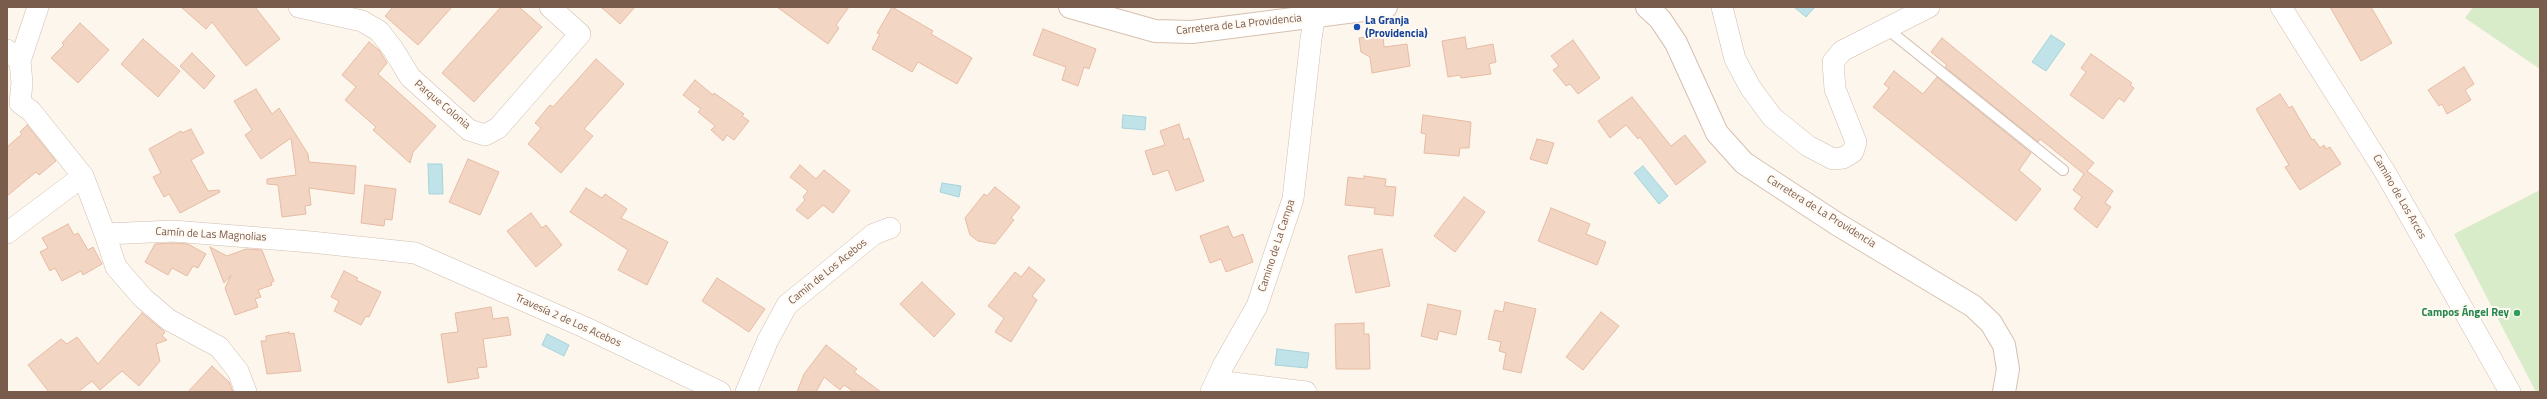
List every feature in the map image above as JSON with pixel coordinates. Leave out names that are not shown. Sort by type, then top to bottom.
[{"type":"street","points":[[38,7],[14,55],[22,83],[14,109],[31,111],[84,176],[116,267],[143,298],[169,320],[219,347],[238,371],[246,392]]},
{"type":"street","name":"Parque Colonia","points":[[299,7],[329,12],[362,21],[379,30],[393,48],[410,77],[469,130],[485,135],[498,128],[580,34],[550,7]]},
{"type":"street","name":"Carretera de La Providencia","points":[[1070,7],[1155,31],[1192,32],[1311,10],[1386,7]]},
{"type":"street","name":"Carretera de La Providencia","points":[[1647,7],[1660,19],[1676,43],[1717,133],[1744,163],[1838,224],[1973,306],[1992,323],[2004,345],[2008,369],[2004,392]]},
{"type":"street","points":[[1722,7],[1735,59],[1750,88],[1772,117],[1808,146],[1833,159],[1843,158],[1852,152],[1856,142],[1835,89],[1833,62],[1842,51],[1929,7]]},
{"type":"street","name":"Camino de Los Arces","points":[[2281,7],[2385,172],[2510,392]]},
{"type":"street","name":"Camino de La Campa","points":[[1214,386],[1257,306],[1293,199],[1311,10]]},
{"type":"street","points":[[7,233],[84,176]]},
{"type":"street","name":"Camín de Los Acebos","points":[[746,392],[768,340],[787,304],[874,234],[890,228]]},
{"type":"street","name":"Camín de Las Magnolias","points":[[105,234],[173,231],[311,242],[415,254]]},
{"type":"street","name":"Travesía 2 de Los Acebos","points":[[415,254],[584,327],[720,392]]},
{"type":"street","points":[[1214,386],[1306,392]]},
{"type":"lane","points":[[1886,28],[2063,170]]},
{"type":"green space","points":[[2473,7],[2540,7],[2540,69],[2465,18]]},
{"type":"green space","name":"Campos Ángel Rey","points":[[2540,190],[2540,392],[2536,392],[2454,234]]},
{"type":"water","points":[[1794,7],[1815,7],[1806,17]]},
{"type":"water","points":[[2051,35],[2065,44],[2046,71],[2032,62]]},
{"type":"water","points":[[1123,115],[1146,117],[1145,130],[1122,128]]},
{"type":"water","points":[[428,164],[442,164],[443,194],[429,194]]},
{"type":"water","points":[[1643,166],[1668,196],[1659,204],[1634,173]]},
{"type":"water","points":[[942,183],[961,186],[959,197],[940,192]]},
{"type":"water","points":[[547,334],[569,345],[564,356],[542,345]]},
{"type":"water","points":[[1277,349],[1309,353],[1307,368],[1275,365]]},
{"type":"building","points":[[181,7],[255,7],[280,39],[246,66],[212,22],[206,29]]},
{"type":"building","points":[[393,7],[452,7],[418,45],[385,16]]},
{"type":"building","points":[[501,7],[519,7],[542,27],[474,102],[442,73]]},
{"type":"building","points":[[601,7],[635,7],[620,24]]},
{"type":"building","points":[[777,7],[849,7],[836,25],[839,28],[828,44]]},
{"type":"building","points":[[892,7],[933,31],[931,34],[972,58],[957,84],[918,62],[912,72],[872,49],[880,34],[877,33]]},
{"type":"building","points":[[2330,7],[2371,7],[2392,43],[2361,61]]},
{"type":"building","points":[[80,23],[109,50],[78,83],[51,58],[64,45],[62,43]]},
{"type":"building","points":[[1043,29],[1096,49],[1089,69],[1084,67],[1078,86],[1062,80],[1066,67],[1033,55]]},
{"type":"building","points":[[1383,35],[1384,47],[1407,44],[1410,66],[1372,73],[1370,57],[1361,52],[1359,38]]},
{"type":"building","points":[[1465,37],[1467,49],[1493,44],[1496,62],[1489,64],[1491,74],[1461,78],[1460,75],[1448,77],[1442,41]]},
{"type":"building","points":[[1942,38],[2094,163],[2087,171],[2113,191],[2105,203],[2111,207],[2097,228],[2074,209],[2082,197],[2073,190],[2084,174],[2040,139],[2038,142],[1945,67],[1947,65],[1931,52]]},
{"type":"building","points":[[143,39],[180,71],[158,97],[121,64]]},
{"type":"building","points":[[1573,40],[1600,78],[1578,94],[1570,84],[1566,86],[1553,70],[1559,66],[1551,56]]},
{"type":"building","points":[[369,42],[379,50],[387,63],[378,74],[436,126],[413,152],[410,163],[373,130],[376,127],[345,100],[356,87],[342,75]]},
{"type":"building","points":[[192,53],[215,76],[204,89],[180,66]]},
{"type":"building","points":[[2091,54],[2132,83],[2130,85],[2134,88],[2124,102],[2119,98],[2103,119],[2070,95],[2086,72],[2081,68]]},
{"type":"building","points":[[596,59],[624,84],[584,129],[593,136],[561,173],[528,144],[541,128],[535,123],[550,105],[553,107]]},
{"type":"building","points":[[2464,67],[2474,84],[2465,90],[2471,100],[2447,114],[2442,104],[2439,106],[2428,90]]},
{"type":"building","points":[[1894,71],[1923,94],[1937,77],[2031,153],[2019,170],[2041,189],[2016,221],[1873,107],[1889,88],[1884,84]]},
{"type":"building","points":[[695,80],[713,95],[714,93],[744,114],[742,116],[749,121],[734,140],[727,135],[723,141],[711,130],[715,126],[698,112],[701,109],[683,95]]},
{"type":"building","points":[[256,89],[272,114],[279,108],[308,154],[309,162],[356,166],[354,194],[309,188],[311,205],[305,206],[306,214],[282,217],[278,185],[267,184],[267,179],[296,175],[291,138],[261,159],[245,135],[252,130],[234,101]]},
{"type":"building","points":[[2280,94],[2289,108],[2292,106],[2312,140],[2314,139],[2320,148],[2324,145],[2326,149],[2330,147],[2341,164],[2300,190],[2285,167],[2289,165],[2256,109]]},
{"type":"building","points":[[1632,97],[1671,146],[1685,135],[1706,162],[1676,185],[1640,137],[1638,139],[1626,125],[1610,138],[1598,121]]},
{"type":"building","points":[[1423,115],[1471,122],[1469,148],[1460,148],[1459,156],[1424,153],[1426,134],[1421,133]]},
{"type":"building","points":[[1179,124],[1184,140],[1189,138],[1204,181],[1176,191],[1168,170],[1153,175],[1145,151],[1165,145],[1160,131]]},
{"type":"building","points":[[27,125],[56,161],[39,175],[36,172],[7,196],[7,147],[22,134],[20,132]]},
{"type":"building","points":[[191,129],[204,153],[191,160],[208,191],[219,190],[220,192],[180,213],[169,194],[164,197],[153,177],[161,173],[149,149],[181,131],[182,133]]},
{"type":"building","points":[[1537,139],[1554,143],[1547,164],[1530,159]]},
{"type":"building","points":[[468,159],[499,172],[480,215],[449,202]]},
{"type":"building","points":[[800,165],[816,179],[824,170],[850,191],[833,213],[823,205],[808,219],[796,210],[805,200],[803,197],[808,191],[790,177]]},
{"type":"building","points":[[1364,176],[1386,179],[1385,186],[1396,187],[1393,216],[1374,214],[1375,208],[1345,205],[1348,177],[1364,179]]},
{"type":"building","points":[[365,185],[396,189],[392,220],[385,219],[384,226],[361,223]]},
{"type":"building","points":[[995,187],[1020,207],[1011,218],[1014,220],[995,244],[978,241],[970,235],[965,218],[984,194],[987,196]]},
{"type":"building","points":[[586,188],[602,198],[605,194],[627,209],[621,218],[668,242],[647,285],[618,270],[628,250],[570,212]]},
{"type":"building","points":[[1464,197],[1485,212],[1455,252],[1434,236]]},
{"type":"building","points":[[1551,208],[1590,224],[1586,234],[1606,242],[1597,265],[1538,241]]},
{"type":"building","points":[[531,213],[542,228],[546,225],[562,245],[536,267],[507,231]]},
{"type":"building","points":[[68,224],[74,235],[78,233],[88,250],[93,247],[102,264],[83,275],[81,271],[62,281],[55,268],[50,271],[40,252],[48,248],[42,238]]},
{"type":"building","points":[[1228,226],[1233,238],[1243,234],[1253,262],[1226,272],[1221,259],[1210,263],[1200,236]]},
{"type":"building","points":[[155,244],[188,244],[206,254],[198,268],[193,266],[187,276],[172,268],[168,275],[145,262]]},
{"type":"building","points":[[210,247],[227,256],[246,249],[262,250],[274,281],[271,283],[272,285],[258,290],[261,297],[255,299],[258,307],[235,315],[225,288],[231,275],[224,283]]},
{"type":"building","points":[[1382,249],[1390,286],[1356,293],[1348,256]]},
{"type":"building","points":[[1029,267],[1045,280],[1032,296],[1037,300],[1011,342],[995,332],[1004,318],[988,306],[1015,272],[1021,277]]},
{"type":"building","points":[[344,271],[358,278],[356,280],[381,292],[369,317],[366,316],[361,325],[334,311],[339,301],[331,297]]},
{"type":"building","points":[[717,278],[765,309],[749,332],[702,301]]},
{"type":"building","points":[[922,282],[955,314],[934,337],[900,304]]},
{"type":"building","points":[[1505,302],[1536,309],[1521,373],[1503,369],[1506,353],[1499,351],[1501,342],[1488,339],[1495,310],[1503,312]]},
{"type":"building","points":[[1428,304],[1461,311],[1456,335],[1439,331],[1437,340],[1421,336]]},
{"type":"building","points":[[491,307],[493,319],[508,317],[511,335],[483,339],[487,367],[477,368],[479,378],[448,383],[441,334],[458,332],[455,313]]},
{"type":"building","points":[[1601,312],[1619,326],[1583,370],[1566,357]]},
{"type":"building","points":[[142,313],[165,332],[162,336],[167,340],[156,344],[160,361],[139,386],[122,371],[100,390],[92,381],[78,392],[49,392],[28,365],[61,339],[67,344],[77,337],[98,364]]},
{"type":"building","points":[[1364,323],[1364,334],[1369,334],[1370,369],[1336,369],[1335,324]]},
{"type":"building","points":[[289,332],[289,334],[294,333],[301,371],[267,374],[261,341],[266,341],[266,336]]},
{"type":"building","points":[[826,345],[857,369],[854,372],[881,392],[854,392],[844,385],[840,390],[824,377],[816,392],[797,392],[804,374]]},
{"type":"building","points":[[212,366],[229,382],[233,392],[188,392]]},
{"type":"place","name":"La Granja (Providencia)","points":[[1357,27]]},
{"type":"place","name":"Campos Ángel Rey","points":[[2517,313]]}]
